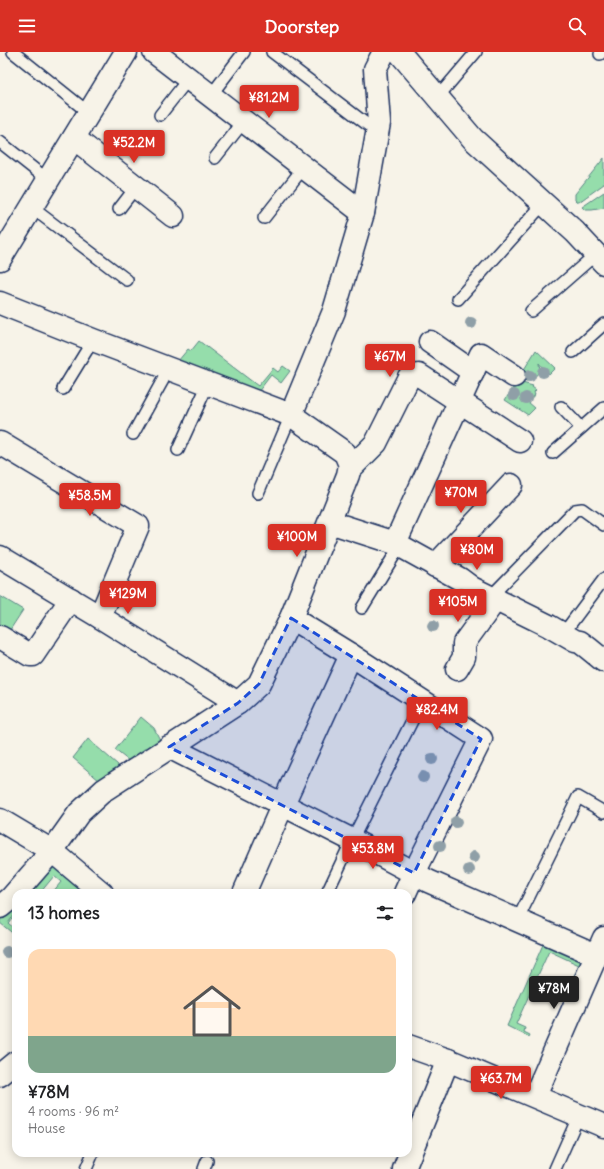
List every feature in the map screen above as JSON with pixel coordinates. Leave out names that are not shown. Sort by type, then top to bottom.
[{"type":"street","points":[[3,247],[32,207],[126,52]]},
{"type":"street","points":[[154,52],[363,213]]},
{"type":"street","points":[[291,415],[334,311],[363,213],[379,122],[375,69],[384,52]]},
{"type":"street","points":[[398,52],[472,139],[575,232],[600,259]]},
{"type":"street","points":[[74,138],[173,216]]},
{"type":"street","points":[[0,303],[291,415],[345,453],[350,465],[348,475],[291,618],[259,684],[238,703],[104,790],[79,813],[52,851],[19,889]]},
{"type":"street","points":[[430,342],[473,372]]},
{"type":"street","points":[[398,545],[481,354],[514,376]]},
{"type":"street","points":[[350,469],[376,443],[409,377],[419,375],[520,441]]},
{"type":"street","points":[[0,443],[138,526],[100,617]]},
{"type":"street","points":[[436,566],[511,485]]},
{"type":"street","points":[[329,524],[398,545],[460,579],[472,588],[575,641],[580,642],[604,661]]},
{"type":"street","points":[[0,557],[238,703]]},
{"type":"street","points":[[457,669],[464,657],[464,644],[494,599]]},
{"type":"street","points":[[0,637],[33,655],[71,600]]},
{"type":"street","points":[[291,618],[352,655],[480,739],[407,889]]},
{"type":"street","points":[[246,889],[283,804],[352,655]]},
{"type":"street","points":[[169,747],[283,804],[414,872],[428,881],[517,921],[600,947],[535,1096]]},
{"type":"street","points":[[0,820],[52,851],[97,889]]},
{"type":"street","points":[[0,908],[12,897]]},
{"type":"street","points":[[412,1047],[448,1060],[604,1126]]},
{"type":"street","points":[[412,1137],[448,1060]]},
{"type":"street","points":[[0,1075],[12,1065]]},
{"type":"street","points":[[404,1169],[407,1157]]},
{"type":"lane","points":[[13,52],[89,112]]},
{"type":"lane","points":[[211,95],[244,52]]},
{"type":"lane","points":[[272,52],[377,132]]},
{"type":"lane","points":[[437,98],[476,52]]},
{"type":"lane","points":[[160,115],[189,78]]},
{"type":"lane","points":[[215,158],[244,121]]},
{"type":"lane","points":[[0,142],[48,180]]},
{"type":"lane","points":[[264,218],[304,167]]},
{"type":"lane","points":[[118,209],[136,187]]},
{"type":"lane","points":[[458,299],[544,203]]},
{"type":"lane","points":[[32,207],[127,280]]},
{"type":"lane","points":[[531,311],[600,259]]},
{"type":"lane","points":[[573,352],[604,324]]},
{"type":"lane","points":[[63,389],[93,340]]},
{"type":"lane","points":[[133,434],[169,369]]},
{"type":"lane","points":[[178,450],[208,384]]},
{"type":"lane","points":[[561,407],[581,428]]},
{"type":"lane","points":[[553,453],[604,408]]},
{"type":"lane","points":[[258,493],[291,415]]},
{"type":"lane","points":[[494,599],[497,590],[575,510],[582,509],[604,525]]},
{"type":"lane","points":[[362,608],[398,545]]},
{"type":"lane","points":[[563,634],[604,579]]},
{"type":"lane","points":[[329,889],[422,701]]},
{"type":"lane","points":[[517,921],[578,797],[604,812]]},
{"type":"lane","points":[[555,1169],[579,1115]]},
{"type":"lane","points":[[86,1169],[91,1157]]},
{"type":"highlighted area","points":[[291,618],[481,739],[414,873],[169,747],[238,703],[259,684]]},
{"type":"green space","points":[[604,158],[604,184],[577,202],[575,200],[575,194]]},
{"type":"green space","points":[[604,192],[604,208],[585,210],[582,207]]},
{"type":"green space","points":[[199,341],[258,386],[273,368],[278,372],[283,366],[290,371],[281,383],[271,375],[258,392],[178,361],[188,349],[191,351]]},
{"type":"green space","points":[[536,350],[555,368],[547,374],[539,363],[540,371],[531,381],[523,381],[520,376]]},
{"type":"green space","points":[[518,380],[522,383],[533,386],[532,387],[536,390],[534,392],[535,394],[528,402],[535,408],[528,415],[505,400]]},
{"type":"green space","points":[[0,596],[23,610],[8,633],[0,628]]},
{"type":"green space","points":[[141,717],[154,728],[161,742],[129,761],[115,750]]},
{"type":"green space","points":[[88,739],[118,765],[118,770],[100,781],[73,758]]},
{"type":"green space","points":[[53,862],[82,887],[81,889],[55,889],[61,882],[54,876],[43,889],[29,889]]},
{"type":"green space","points":[[12,908],[12,918],[8,923],[12,926],[12,933],[0,923],[0,919]]},
{"type":"green space","points":[[545,940],[586,957],[573,995],[566,993],[579,965],[549,951],[516,1024],[525,1028],[524,1032],[530,1035],[529,1037],[507,1026]]}]
